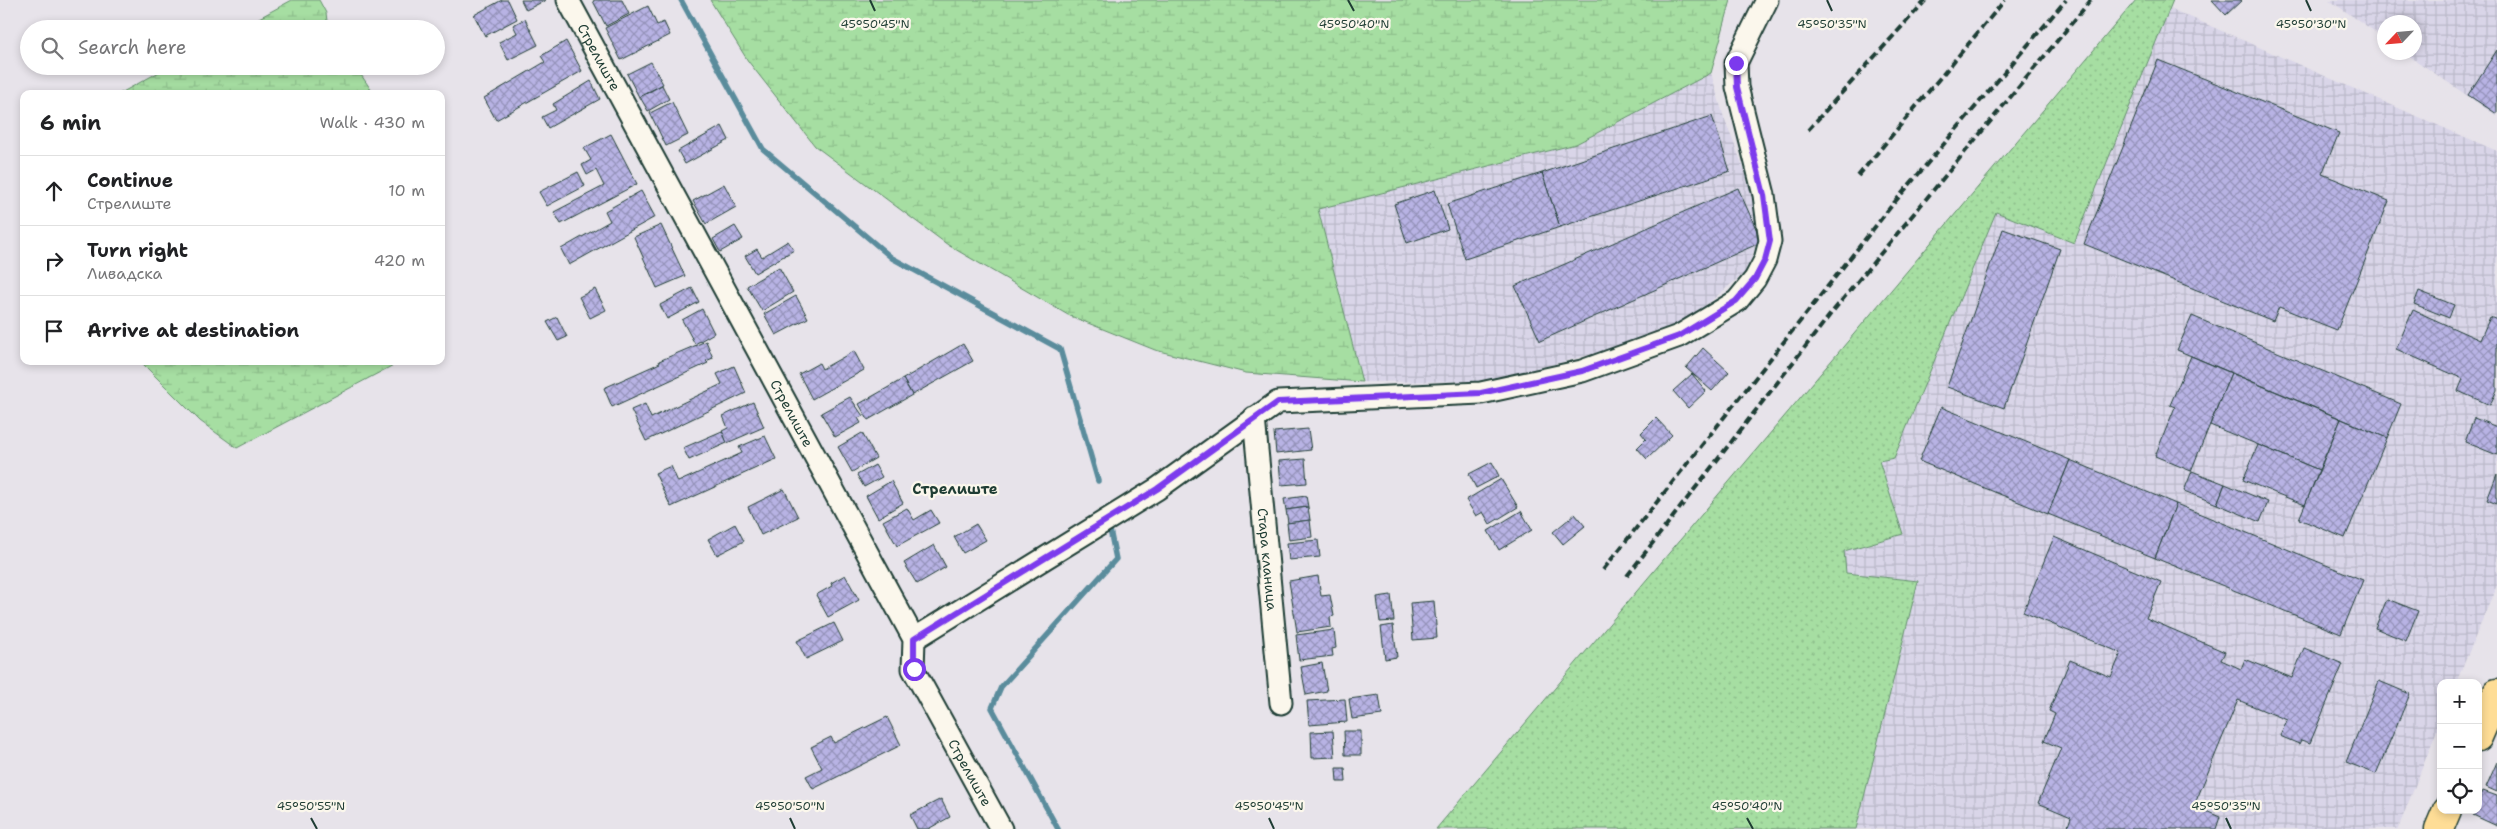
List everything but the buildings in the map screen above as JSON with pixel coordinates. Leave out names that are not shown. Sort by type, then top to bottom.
[{"type":"main road","points":[[2482,728],[2497,693]]},
{"type":"main road","points":[[2439,829],[2445,814]]},
{"type":"street","name":"Стрелиште","points":[[568,0],[914,639],[914,669],[1001,829]]},
{"type":"street","points":[[914,639],[1157,489],[1278,402],[1481,393],[1582,371],[1679,336],[1736,301],[1755,279],[1765,260],[1770,241],[1764,195],[1737,87],[1736,63],[1767,0]]},
{"type":"street","name":"Стара кланица","points":[[1254,418],[1281,703]]},
{"type":"shaded area","points":[[2329,0],[2497,0],[2497,116],[2415,60],[2422,60],[2422,15],[2377,15],[2377,33]]},
{"type":"shaded area","points":[[2169,8],[2497,151],[2497,585],[2458,679],[2437,679],[2437,730],[2398,829],[1856,829],[1918,581],[1845,573],[1844,551],[1903,534],[1879,461],[1894,458],[1996,212],[2074,242]]},
{"type":"shaded area","points":[[1711,73],[1724,118],[1764,220],[1747,271],[1672,333],[1490,381],[1362,382],[1318,209],[1576,144]]},
{"type":"green space","points":[[292,0],[319,0],[326,13],[327,20],[255,20]]},
{"type":"green space","points":[[710,0],[1731,0],[1711,73],[1576,144],[1318,209],[1362,382],[1246,373],[1155,350],[1068,315],[948,245],[815,146],[748,61]]},
{"type":"green space","points":[[2136,0],[2173,0],[2074,243],[1996,212],[1894,458],[1879,461],[1903,534],[1844,551],[1846,573],[1918,581],[1856,829],[1436,829]]},
{"type":"green space","points":[[154,75],[361,75],[371,90],[126,90]]},
{"type":"green space","points":[[144,365],[393,365],[237,448],[200,421]]},
{"type":"waterway","points":[[681,0],[763,149],[892,258],[1060,349],[1098,481]]},
{"type":"waterway","points":[[1058,829],[992,708],[1001,687],[1116,559],[1110,530]]},
{"type":"railway","points":[[1808,130],[1926,0]]},
{"type":"railway","points":[[1858,176],[2005,0]]},
{"type":"railway","points":[[1603,570],[1893,204],[2066,0]]},
{"type":"railway","points":[[1627,576],[1833,311],[2091,0]]},
{"type":"district","name":"Стрелиште","points":[[955,489]]},
{"type":"route","points":[[914,669],[914,639],[1157,489],[1278,402],[1481,393],[1582,371],[1679,336],[1736,301],[1755,279],[1765,260],[1770,241],[1764,195],[1737,87],[1736,63]]}]
